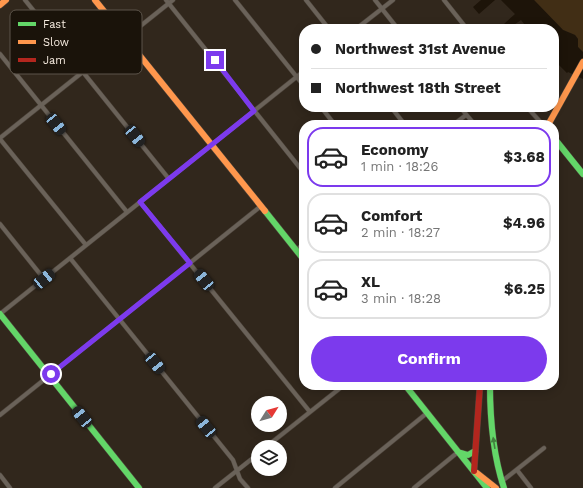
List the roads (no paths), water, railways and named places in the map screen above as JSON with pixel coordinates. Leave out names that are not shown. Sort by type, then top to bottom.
[{"type":"street","points":[[0,5],[6,0]]},
{"type":"street","points":[[25,0],[33,10]]},
{"type":"street","points":[[95,0],[103,10]]},
{"type":"street","points":[[142,24],[167,2],[173,0]]},
{"type":"street","points":[[235,0],[299,80]]},
{"type":"street","points":[[306,0],[325,24]]},
{"type":"street","points":[[375,0],[394,24]]},
{"type":"street","points":[[362,24],[393,0]]},
{"type":"street","points":[[444,0],[463,24]]},
{"type":"street","points":[[167,2],[299,167]]},
{"type":"street","points":[[0,54],[10,67]]},
{"type":"street","points":[[142,58],[299,254]]},
{"type":"street","points":[[559,105],[583,62]]},
{"type":"street","points":[[16,74],[127,212]]},
{"type":"street","points":[[81,74],[0,139],[86,245]]},
{"type":"street","points":[[85,74],[169,178]]},
{"type":"street","points":[[139,488],[0,314],[297,77]]},
{"type":"street","points":[[325,112],[331,120]]},
{"type":"street","points":[[395,112],[401,120]]},
{"type":"street","points":[[464,112],[470,120]]},
{"type":"street","points":[[531,112],[539,120]]},
{"type":"street","points":[[460,120],[466,115]]},
{"type":"street","points":[[559,146],[583,174]]},
{"type":"street","points":[[140,202],[310,412]]},
{"type":"street","points":[[0,415],[261,206]]},
{"type":"street","points":[[0,224],[44,279]]},
{"type":"street","points":[[70,258],[233,460],[240,479],[248,488]]},
{"type":"street","points":[[275,440],[338,390]]},
{"type":"street","points":[[408,390],[487,488]]},
{"type":"street","points":[[474,471],[480,390]]},
{"type":"street","points":[[490,390],[492,427],[501,482],[504,488]]},
{"type":"street","points":[[335,488],[427,413]]},
{"type":"street","points":[[501,482],[544,448]]},
{"type":"street","points":[[458,452],[468,455],[475,451]]},
{"type":"street","points":[[414,488],[458,452]]},
{"type":"street","points":[[215,488],[251,459]]},
{"type":"street","points":[[517,470],[531,488]]},
{"type":"street","points":[[474,471],[496,488]]},
{"type":"street","points":[[0,476],[10,488]]}]
